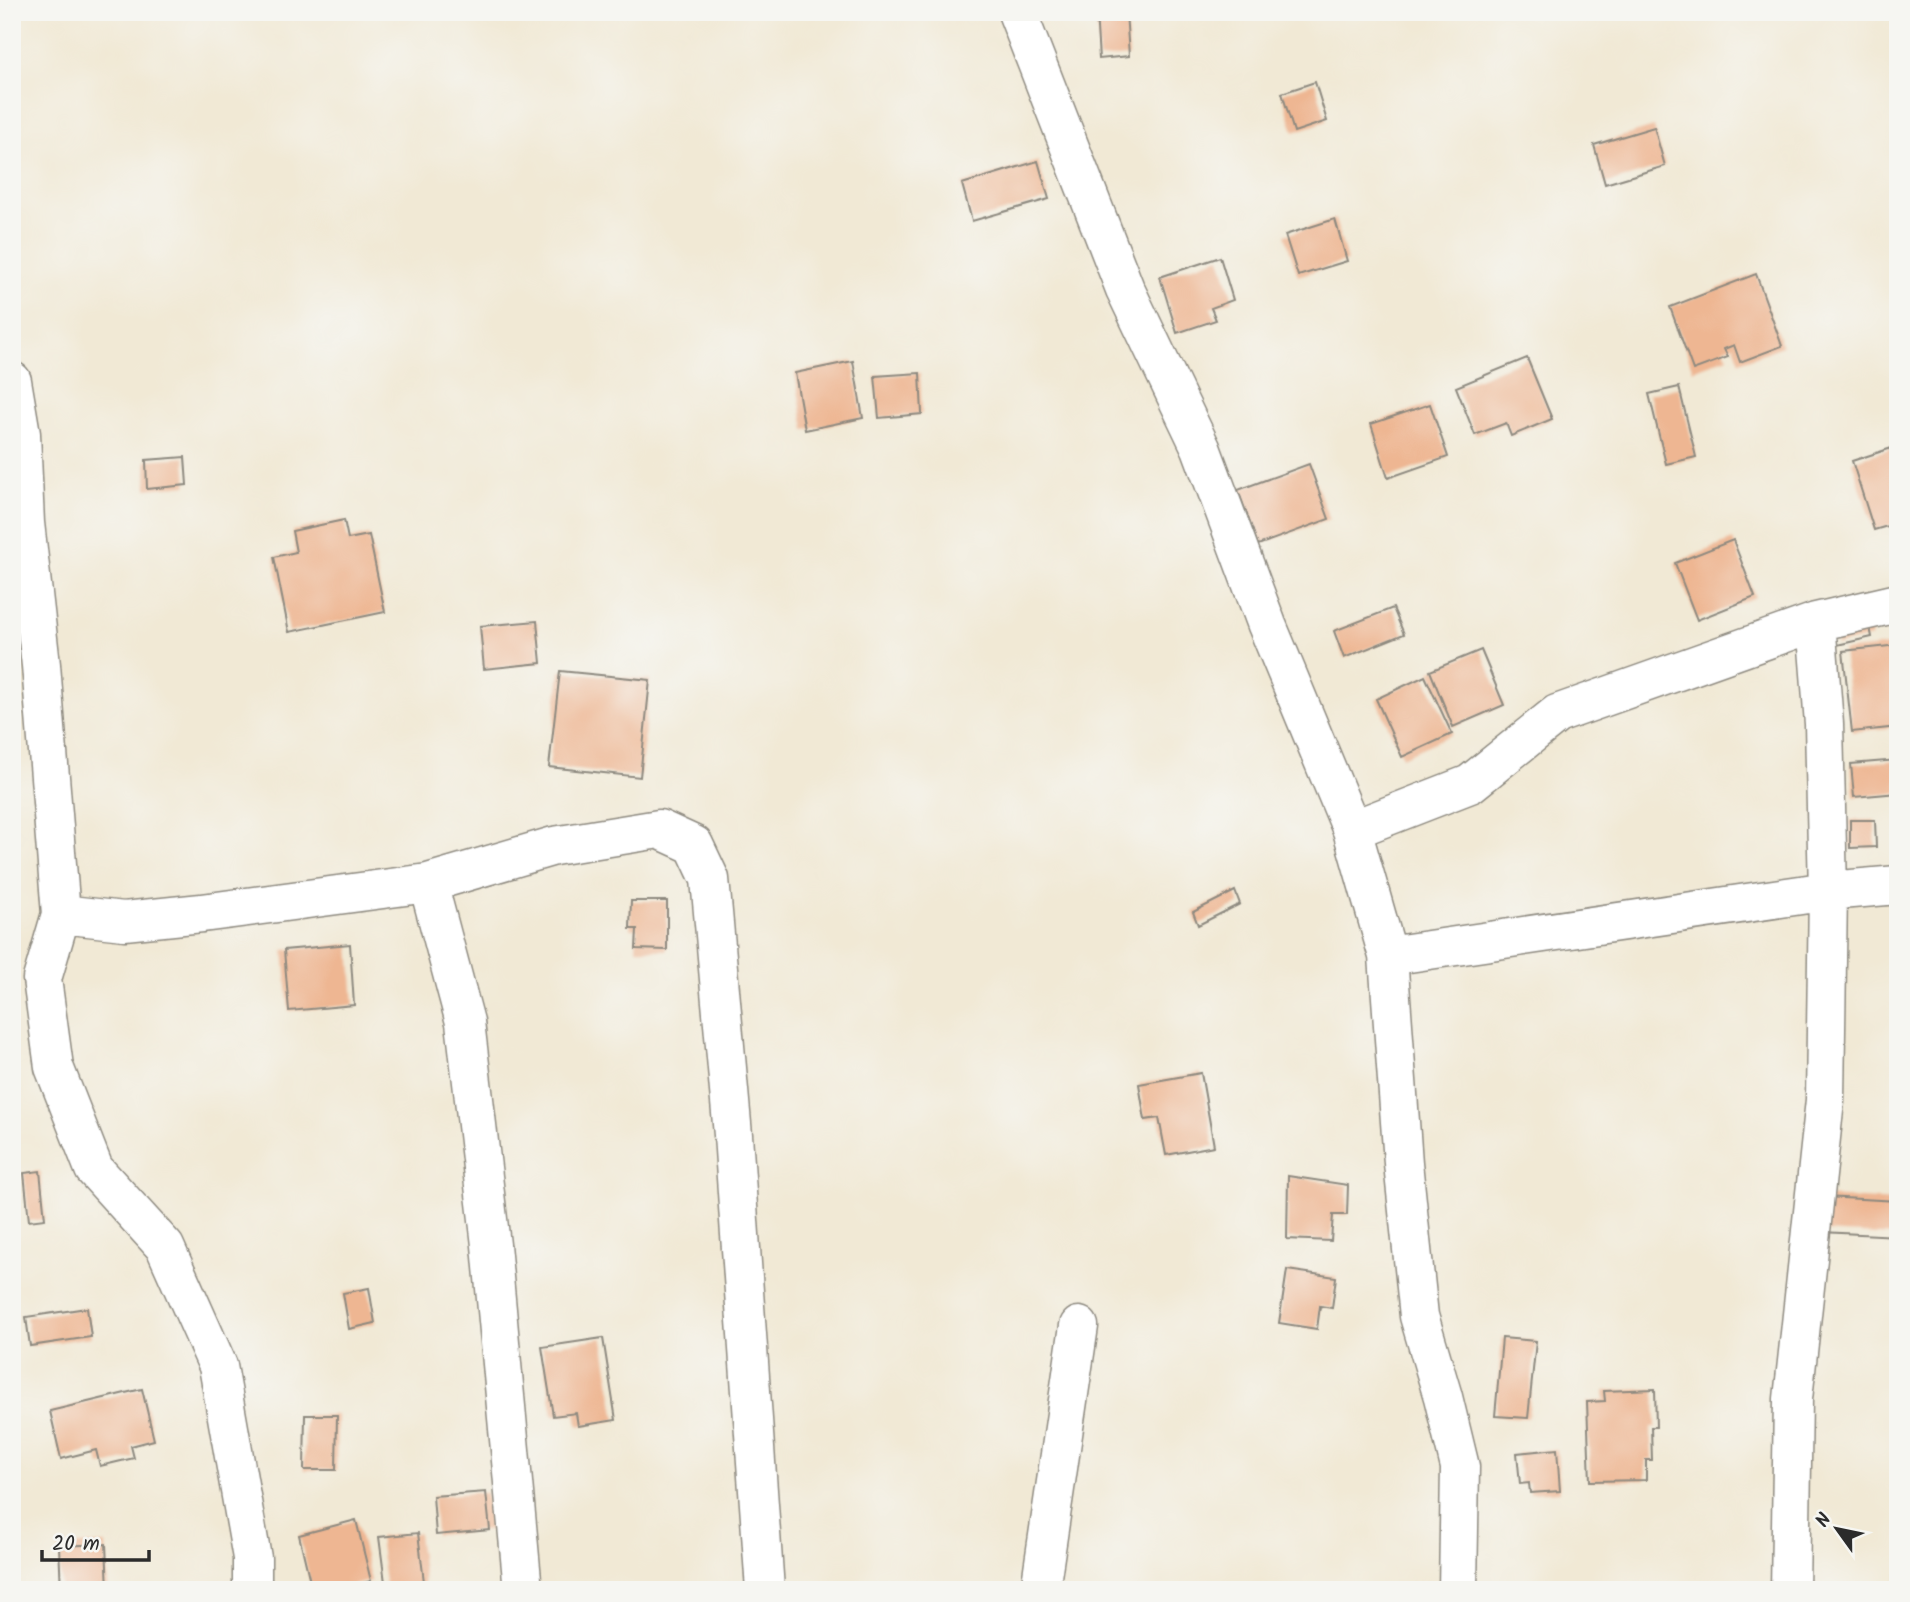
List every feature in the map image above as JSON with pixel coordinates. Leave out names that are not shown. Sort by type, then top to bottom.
[{"type":"street","points":[[1017,12],[1125,289],[1201,449],[1267,625],[1352,830],[1388,956],[1403,1163],[1419,1316],[1460,1467],[1458,1590]]},
{"type":"street","points":[[12,381],[21,434],[25,523],[41,665],[61,914],[42,979],[54,1067],[94,1169],[165,1247],[218,1366],[252,1558],[252,1590]]},
{"type":"street","points":[[1352,830],[1470,784],[1557,714],[1816,622],[1898,603]]},
{"type":"street","points":[[1790,1590],[1793,1399],[1825,1100],[1828,891],[1824,724],[1816,622]]},
{"type":"street","points":[[61,914],[124,921],[428,884],[554,846],[659,829],[694,845],[710,879],[733,1135],[765,1590]]},
{"type":"street","points":[[428,884],[464,1022],[492,1258],[523,1590]]},
{"type":"street","points":[[1388,956],[1828,891],[1898,885]]},
{"type":"street","points":[[1040,1590],[1079,1326]]},
{"type":"building","points":[[1096,12],[1126,12],[1129,56],[1099,59]]},
{"type":"building","points":[[1315,82],[1327,121],[1294,132],[1282,93]]},
{"type":"building","points":[[1654,127],[1665,166],[1605,184],[1594,145]]},
{"type":"building","points":[[1038,161],[1049,199],[972,221],[962,184]]},
{"type":"building","points":[[1335,219],[1347,261],[1298,276],[1285,235]]},
{"type":"building","points":[[1220,257],[1233,300],[1211,308],[1216,320],[1177,333],[1160,277]]},
{"type":"building","points":[[1756,274],[1782,346],[1740,362],[1734,345],[1724,349],[1728,357],[1693,370],[1670,307]]},
{"type":"building","points":[[1527,358],[1552,419],[1511,436],[1506,423],[1475,435],[1456,387]]},
{"type":"building","points":[[853,361],[863,418],[805,430],[795,373]]},
{"type":"building","points":[[920,373],[922,414],[879,418],[875,376]]},
{"type":"building","points":[[1679,387],[1696,457],[1666,464],[1649,394]]},
{"type":"building","points":[[1430,404],[1448,457],[1388,478],[1371,424]]},
{"type":"building","points":[[1898,446],[1898,523],[1874,530],[1852,461]]},
{"type":"building","points":[[185,457],[187,485],[147,489],[146,460]]},
{"type":"building","points":[[1309,464],[1329,519],[1258,545],[1238,490]]},
{"type":"building","points":[[344,520],[348,539],[369,535],[385,612],[289,632],[274,557],[296,552],[292,531]]},
{"type":"building","points":[[1733,540],[1755,597],[1697,620],[1675,563]]},
{"type":"building","points":[[1393,608],[1404,634],[1344,658],[1334,631]]},
{"type":"building","points":[[537,621],[541,663],[484,669],[480,626]]},
{"type":"building","points":[[1869,622],[1872,637],[1837,645],[1834,630]]},
{"type":"building","points":[[1898,645],[1898,727],[1852,732],[1843,651]]},
{"type":"building","points":[[1481,650],[1504,705],[1453,727],[1430,671]]},
{"type":"building","points":[[560,671],[650,680],[640,777],[549,767]]},
{"type":"building","points":[[1425,676],[1452,734],[1402,757],[1376,699]]},
{"type":"building","points":[[1898,760],[1898,793],[1854,797],[1851,764]]},
{"type":"building","points":[[1850,820],[1875,820],[1876,847],[1850,848]]},
{"type":"building","points":[[1235,891],[1240,904],[1198,925],[1193,912]]},
{"type":"building","points":[[631,901],[667,901],[667,950],[636,949],[637,929],[630,929]]},
{"type":"building","points":[[350,944],[354,1005],[289,1011],[284,950]]},
{"type":"building","points":[[1201,1073],[1214,1146],[1166,1155],[1159,1118],[1145,1120],[1139,1084]]},
{"type":"building","points":[[40,1171],[45,1219],[29,1221],[24,1173]]},
{"type":"building","points":[[1288,1176],[1348,1185],[1347,1215],[1333,1215],[1331,1241],[1287,1239]]},
{"type":"building","points":[[1824,1197],[1898,1201],[1898,1236],[1822,1232]]},
{"type":"building","points":[[1287,1270],[1336,1277],[1332,1308],[1320,1306],[1317,1329],[1279,1323]]},
{"type":"building","points":[[369,1288],[375,1323],[349,1329],[343,1293]]},
{"type":"building","points":[[87,1308],[91,1337],[30,1346],[26,1317]]},
{"type":"building","points":[[603,1338],[616,1420],[578,1426],[576,1413],[553,1416],[542,1347]]},
{"type":"building","points":[[1502,1338],[1536,1341],[1528,1418],[1495,1416]]},
{"type":"building","points":[[142,1389],[154,1440],[131,1446],[134,1458],[100,1466],[96,1450],[61,1459],[50,1411]]},
{"type":"building","points":[[1655,1389],[1656,1427],[1651,1427],[1652,1460],[1646,1460],[1646,1480],[1590,1481],[1587,1402],[1605,1401],[1604,1391]]},
{"type":"building","points":[[305,1415],[337,1415],[336,1470],[304,1470]]},
{"type":"building","points":[[1557,1449],[1560,1491],[1530,1493],[1529,1483],[1520,1484],[1517,1453]]},
{"type":"building","points":[[486,1492],[490,1530],[436,1535],[433,1496]]},
{"type":"building","points":[[356,1520],[371,1581],[336,1590],[312,1590],[299,1535]]},
{"type":"building","points":[[418,1533],[425,1590],[386,1590],[379,1537]]},
{"type":"building","points":[[106,1544],[108,1590],[61,1590],[59,1546]]}]
